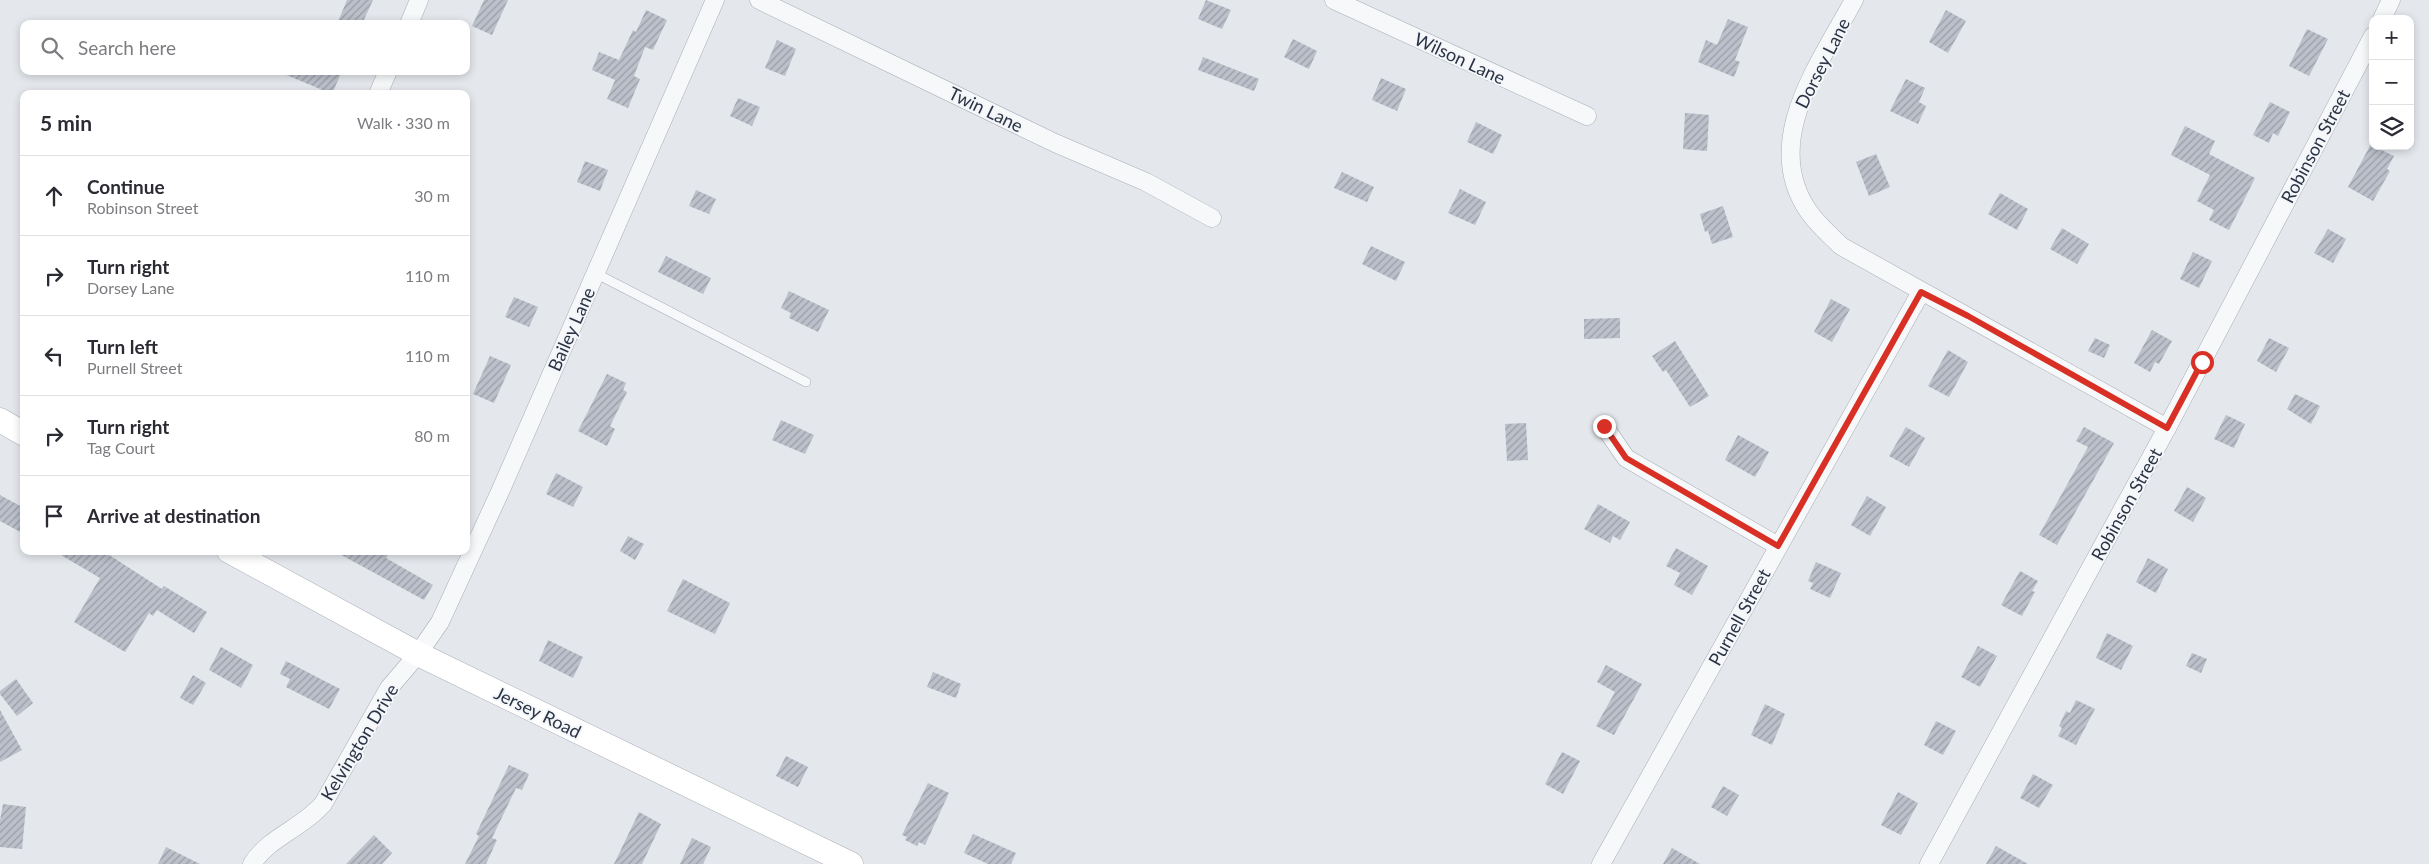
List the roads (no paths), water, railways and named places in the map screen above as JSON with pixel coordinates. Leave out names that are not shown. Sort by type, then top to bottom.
[{"type":"street","points":[[410,20],[419,0]]},
{"type":"street","name":"Bailey Lane","points":[[418,654],[440,622],[499,494],[714,0]]},
{"type":"street","name":"Twin Lane","points":[[759,0],[1055,143],[1132,175],[1212,218]]},
{"type":"street","name":"Wilson Lane","points":[[1334,0],[1587,116]]},
{"type":"street","name":"Dorsey Lane","points":[[1854,0],[1799,105],[1793,125],[1790,148],[1792,171],[1799,193],[1809,212],[1841,246],[2167,428]]},
{"type":"street","points":[[2384,15],[2391,0]]},
{"type":"street","name":"Robinson Street","points":[[1929,864],[2167,428],[2369,44]]},
{"type":"street","points":[[380,90],[386,75]]},
{"type":"street","name":"Purnell Street","points":[[1601,864],[1921,292]]},
{"type":"street","points":[[0,420],[20,432]]},
{"type":"street","points":[[1604,426],[1626,458],[1778,546]]},
{"type":"street","name":"Jersey Road","points":[[236,555],[418,654],[851,864]]},
{"type":"street","name":"Kelvington Drive","points":[[252,864],[264,848],[311,818],[323,804],[389,688],[418,654]]},
{"type":"lane","points":[[595,273],[806,382]]}]
